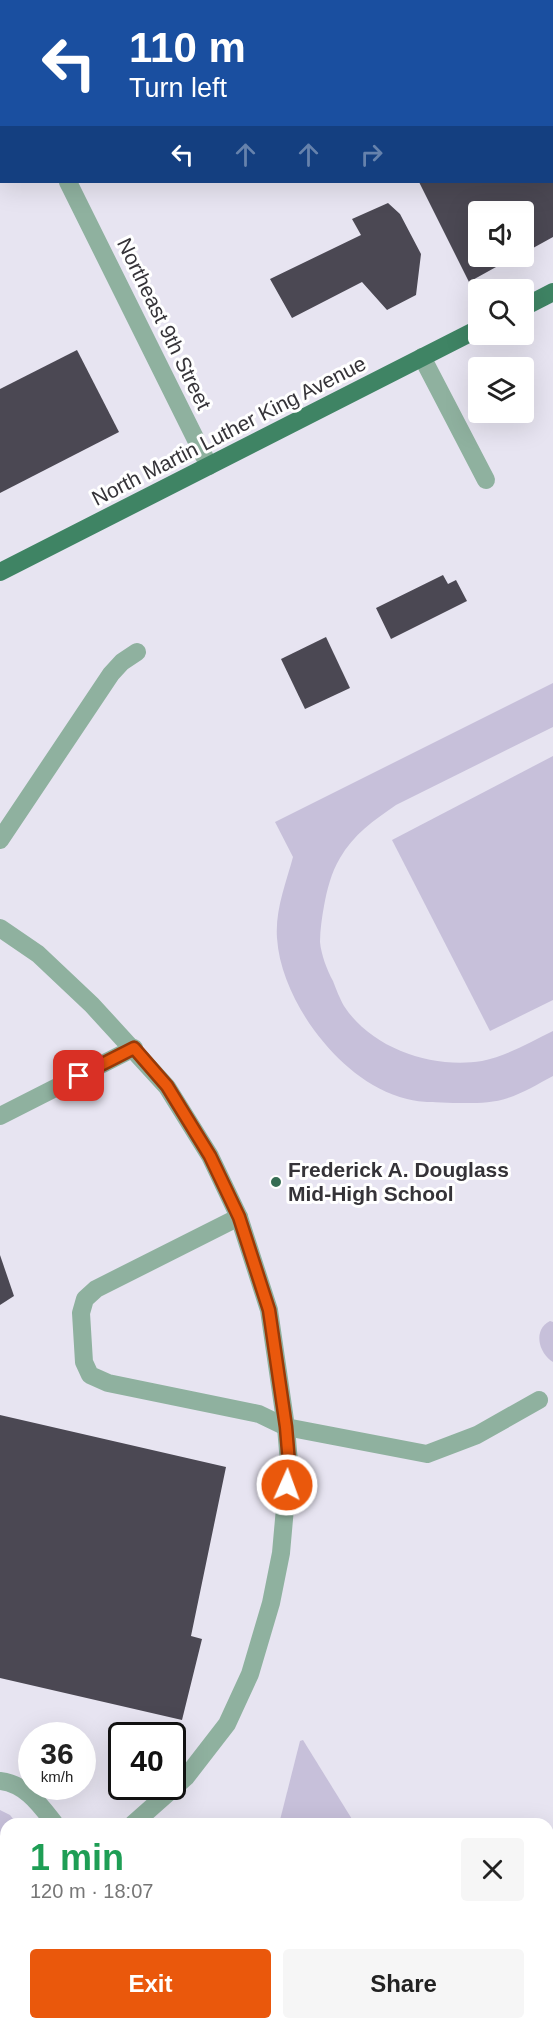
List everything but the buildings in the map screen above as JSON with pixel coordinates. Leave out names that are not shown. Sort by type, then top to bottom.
[{"type":"main road","points":[[534,302],[553,292]]},
{"type":"main road","name":"North Martin Luther King Avenue","points":[[0,572],[468,334]]},
{"type":"street","name":"Northeast 9th Street","points":[[69,183],[209,466]]},
{"type":"street","points":[[422,357],[486,480]]},
{"type":"street","points":[[0,840],[111,674],[122,662],[138,652]]},
{"type":"street","points":[[0,928],[38,954],[93,1005],[167,1086],[210,1156],[239,1217],[269,1310],[289,1463],[281,1553],[271,1603],[250,1674],[227,1724],[186,1777],[140,1818]]},
{"type":"street","points":[[2,1112],[134,1048]]},
{"type":"street","points":[[239,1217],[96,1289],[86,1299],[81,1313],[84,1362],[90,1375],[108,1383],[259,1414],[286,1427],[427,1454],[477,1435],[539,1400]]},
{"type":"street","points":[[0,1781],[8,1782],[33,1796],[50,1818]]},
{"type":"shaded area","points":[[553,683],[553,727],[396,805],[372,822],[351,842],[337,864],[326,894],[320,942],[327,967],[344,1006],[370,1034],[387,1044],[405,1053],[424,1058],[463,1063],[500,1056],[553,1031],[553,1076],[514,1096],[488,1102],[424,1102],[393,1094],[355,1073],[333,1053],[307,1020],[294,998],[281,962],[277,938],[278,917],[293,857],[275,822]]},
{"type":"shaded area","points":[[553,756],[553,1000],[490,1031],[392,840]]},
{"type":"shaded area","points":[[550,1321],[553,1322],[553,1362],[544,1353],[540,1341],[541,1330]]},
{"type":"shaded area","points":[[303,1740],[351,1818],[281,1818],[300,1741]]},
{"type":"shaded area","points":[[0,1810],[12,1818],[0,1818]]},
{"type":"place","name":"Frederick A. Douglass Mid-High School","points":[[276,1182]]},
{"type":"route","points":[[79,1076],[134,1048],[167,1086],[210,1156],[239,1217],[269,1310],[286,1427],[289,1463],[287,1485]]}]
